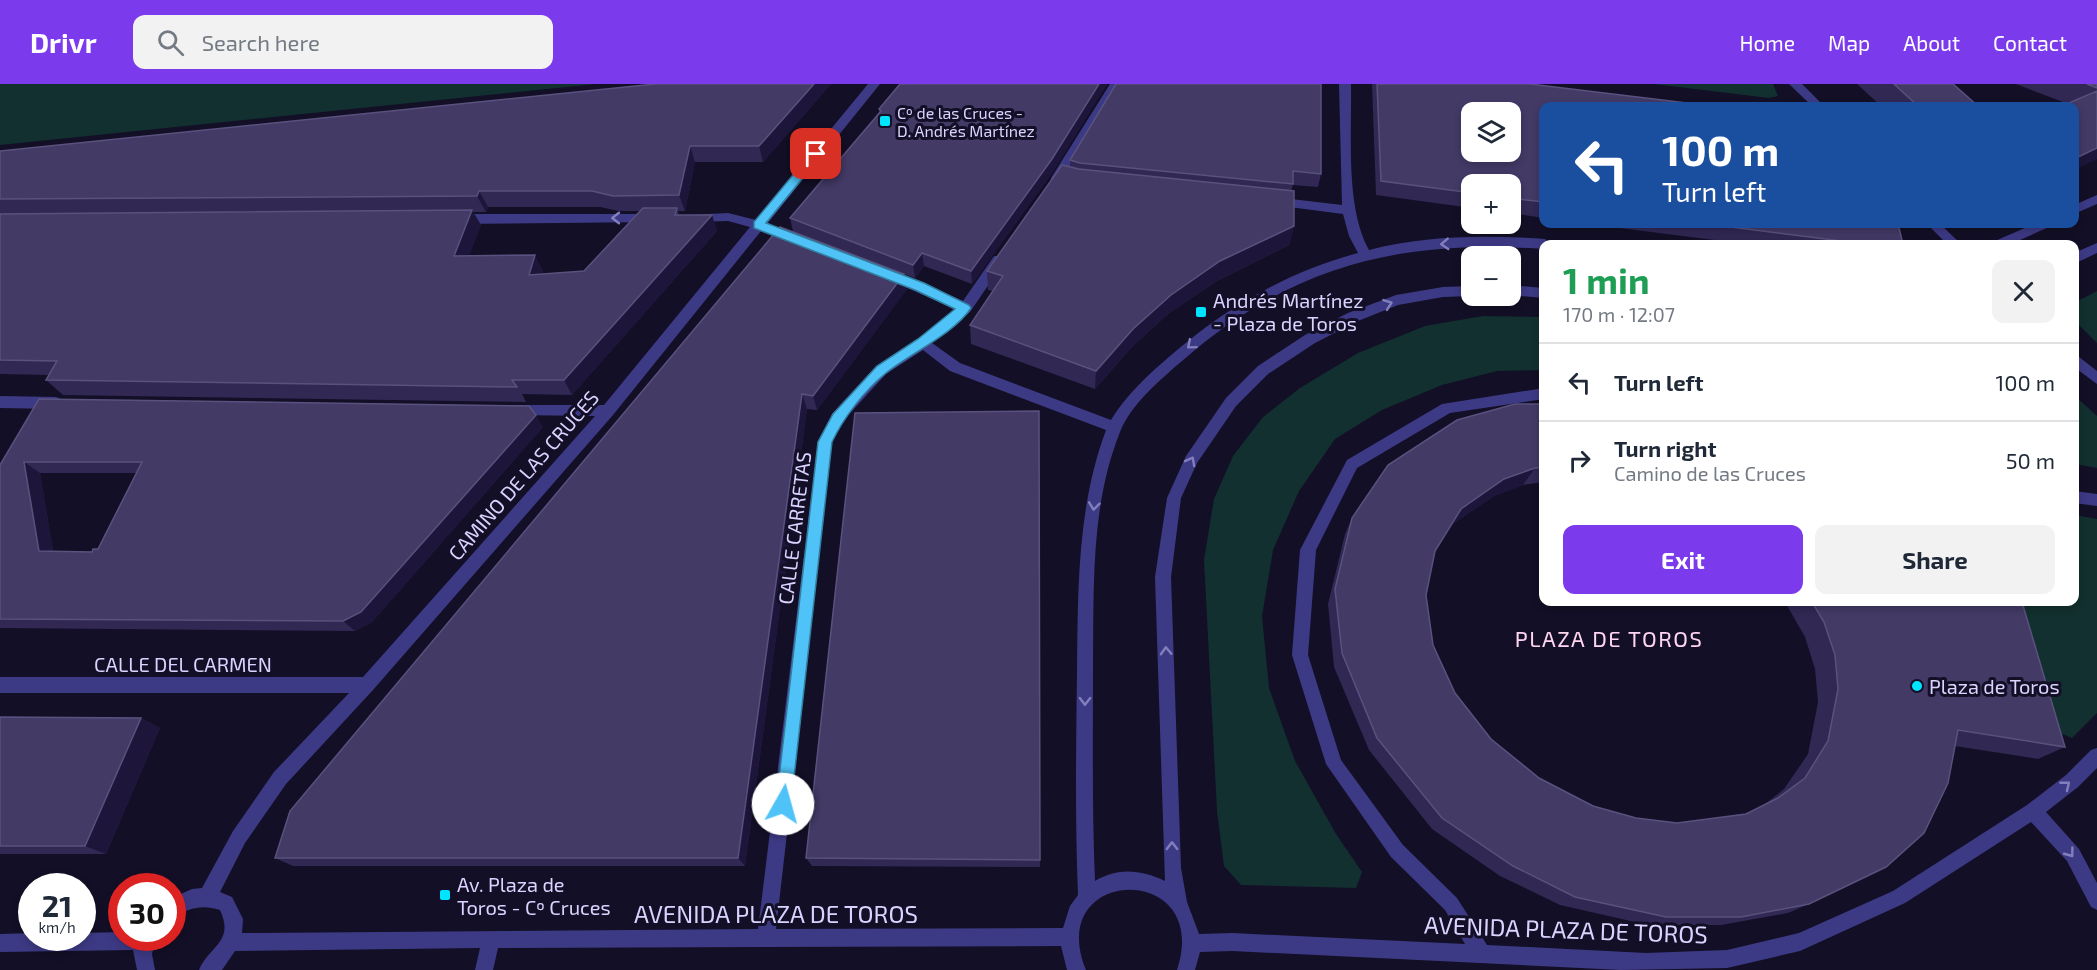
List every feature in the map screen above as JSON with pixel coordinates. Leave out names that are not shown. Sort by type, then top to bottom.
[{"type":"street","name":"CAMINO DE LAS CRUCES","points":[[208,896],[239,837],[280,778],[367,685],[608,411],[874,84]]},
{"type":"street","points":[[1045,195],[1063,178],[1116,84]]},
{"type":"street","points":[[1345,84],[1348,210],[1356,236],[1365,254]]},
{"type":"street","points":[[1795,84],[1814,102]]},
{"type":"street","points":[[2079,208],[2097,199]]},
{"type":"street","points":[[1266,201],[1348,210]]},
{"type":"street","points":[[442,219],[728,217],[758,225],[812,246]]},
{"type":"street","points":[[1937,228],[1951,240]]},
{"type":"street","points":[[2009,240],[2036,228]]},
{"type":"street","points":[[1087,896],[1084,768],[1086,567],[1097,481],[1114,427],[1147,386],[1173,360],[1213,327],[1262,295],[1318,270],[1365,254],[1417,245],[1509,240],[1539,243]]},
{"type":"street","name":"CALLE CARRETAS","points":[[766,939],[825,442],[837,418],[881,370],[923,343],[964,308],[1011,242]]},
{"type":"street","points":[[2079,257],[2097,248]]},
{"type":"street","points":[[876,270],[920,287],[964,308]]},
{"type":"street","points":[[1186,970],[1190,962],[1192,943],[1188,922],[1178,904],[1172,868],[1163,577],[1174,498],[1191,460],[1231,402],[1263,370],[1310,339],[1353,317],[1396,300],[1461,291]]},
{"type":"street","points":[[1521,291],[1539,293]]},
{"type":"street","points":[[923,343],[955,367],[1114,427]]},
{"type":"street","points":[[2079,363],[2097,379]]},
{"type":"street","points":[[1481,953],[1451,904],[1397,851],[1334,764],[1300,655],[1308,550],[1352,464],[1447,408],[1539,394]]},
{"type":"street","points":[[0,402],[72,404]]},
{"type":"street","points":[[501,409],[608,411]]},
{"type":"street","points":[[2079,497],[2097,500]]},
{"type":"street","name":"CALLE DEL CARMEN","points":[[0,685],[367,685]]},
{"type":"street","name":"AVENIDA PLAZA DE TOROS","points":[[1192,943],[1481,953],[1647,966],[1727,959],[1800,942],[1899,897],[2033,811],[2072,781],[2097,756]]},
{"type":"street","points":[[2033,811],[2073,855],[2097,901]]},
{"type":"street","points":[[1077,970],[1073,963],[1070,937],[1075,915],[1087,896],[1108,882],[1133,879],[1158,887],[1178,904]]},
{"type":"street","points":[[186,900],[208,896],[226,903],[234,920],[230,942],[216,964],[208,970]]},
{"type":"street","name":"AVENIDA PLAZA DE TOROS","points":[[230,942],[1070,937]]},
{"type":"street","points":[[0,943],[108,940]]},
{"type":"street","points":[[484,970],[491,940]]},
{"type":"street","points":[[144,951],[142,964],[146,970]]},
{"type":"green space","points":[[0,84],[596,84],[0,145]]},
{"type":"green space","points":[[1654,84],[1773,84],[1778,96],[1769,98]]},
{"type":"green space","points":[[2097,291],[2097,343],[2079,325],[2079,300]]},
{"type":"green space","points":[[1483,316],[1539,317],[1539,370],[1497,371],[1442,385],[1382,410],[1335,439],[1299,491],[1273,550],[1262,616],[1269,688],[1295,761],[1336,834],[1362,872],[1356,888],[1241,885],[1224,866],[1217,811],[1204,560],[1214,499],[1233,456],[1263,417],[1300,388],[1358,353],[1425,326]]},
{"type":"green space","points":[[2079,400],[2097,416],[2097,468],[2079,465]]},
{"type":"green space","points":[[2079,516],[2097,519],[2097,713],[2072,738],[2055,731],[2023,606],[2079,606]]},
{"type":"building","points":[[655,84],[814,84],[759,146],[690,146],[679,195],[613,196],[592,191],[479,191],[477,196],[0,199],[0,151]]},
{"type":"building","points":[[900,84],[1099,84],[1052,159],[971,271],[922,253],[913,265],[790,218],[881,111],[879,109]]},
{"type":"building","points":[[1116,84],[1321,84],[1321,174],[1293,171],[1293,184],[1080,163],[1070,160]]},
{"type":"building","points":[[1377,84],[1530,84],[1679,102],[1539,102],[1539,201],[1521,199],[1521,174],[1461,174],[1461,192],[1381,181]]},
{"type":"building","points":[[1894,84],[1953,84],[1973,102],[1914,102]]},
{"type":"building","points":[[2097,91],[2097,148],[2079,157],[2079,102],[2071,102]]},
{"type":"building","points":[[1062,165],[1079,169],[1294,191],[1294,226],[1220,261],[1171,295],[1133,329],[1096,371],[970,325],[1003,276],[987,271]]},
{"type":"building","points":[[643,208],[677,208],[675,215],[712,215],[564,380],[512,380],[517,387],[46,380],[57,361],[0,360],[0,214],[472,210],[454,256],[535,255],[529,275],[584,271]]},
{"type":"building","points":[[780,227],[904,274],[813,396],[802,394],[738,858],[275,858],[290,811]]},
{"type":"building","points":[[1739,228],[1899,228],[1902,240],[1833,240]]},
{"type":"building","points":[[39,399],[529,406],[536,415],[361,612],[343,621],[0,619],[0,465]],"holes":[[[24,462],[142,462],[98,549],[93,549],[92,552],[39,551]]]},
{"type":"building","name":"Plaza de Toros","points":[[1515,404],[1539,404],[1539,468],[1504,479],[1461,509],[1435,551],[1426,595],[1433,645],[1455,693],[1491,739],[1539,778],[1593,806],[1636,818],[1677,823],[1746,814],[1778,798],[1805,778],[1828,741],[1838,689],[1835,655],[1824,622],[1814,606],[2023,606],[2065,747],[1958,730],[1948,783],[1924,833],[1886,867],[1809,904],[1741,917],[1666,917],[1575,897],[1513,866],[1442,818],[1377,738],[1342,653],[1335,589],[1352,518],[1388,465],[1457,420]]},
{"type":"building","points":[[1039,411],[1040,860],[806,858],[855,413]]},
{"type":"building","points":[[0,717],[141,718],[85,846],[0,846]]},
{"type":"place","name":"Cº de las Cruces - D. Andrés Martínez","points":[[885,121]]},
{"type":"place","name":"Andrés Martínez - Plaza de Toros","points":[[1201,312]]},
{"type":"place","name":"Plaza de Toros","points":[[1917,686]]},
{"type":"place","name":"Av. Plaza de Toros - Cº Cruces","points":[[445,895]]},
{"type":"district","name":"PLAZA DE TOROS","points":[[1609,638]]},
{"type":"route","points":[[783,804],[825,442],[837,418],[881,370],[923,343],[964,308],[920,287],[758,225],[816,154]]}]
